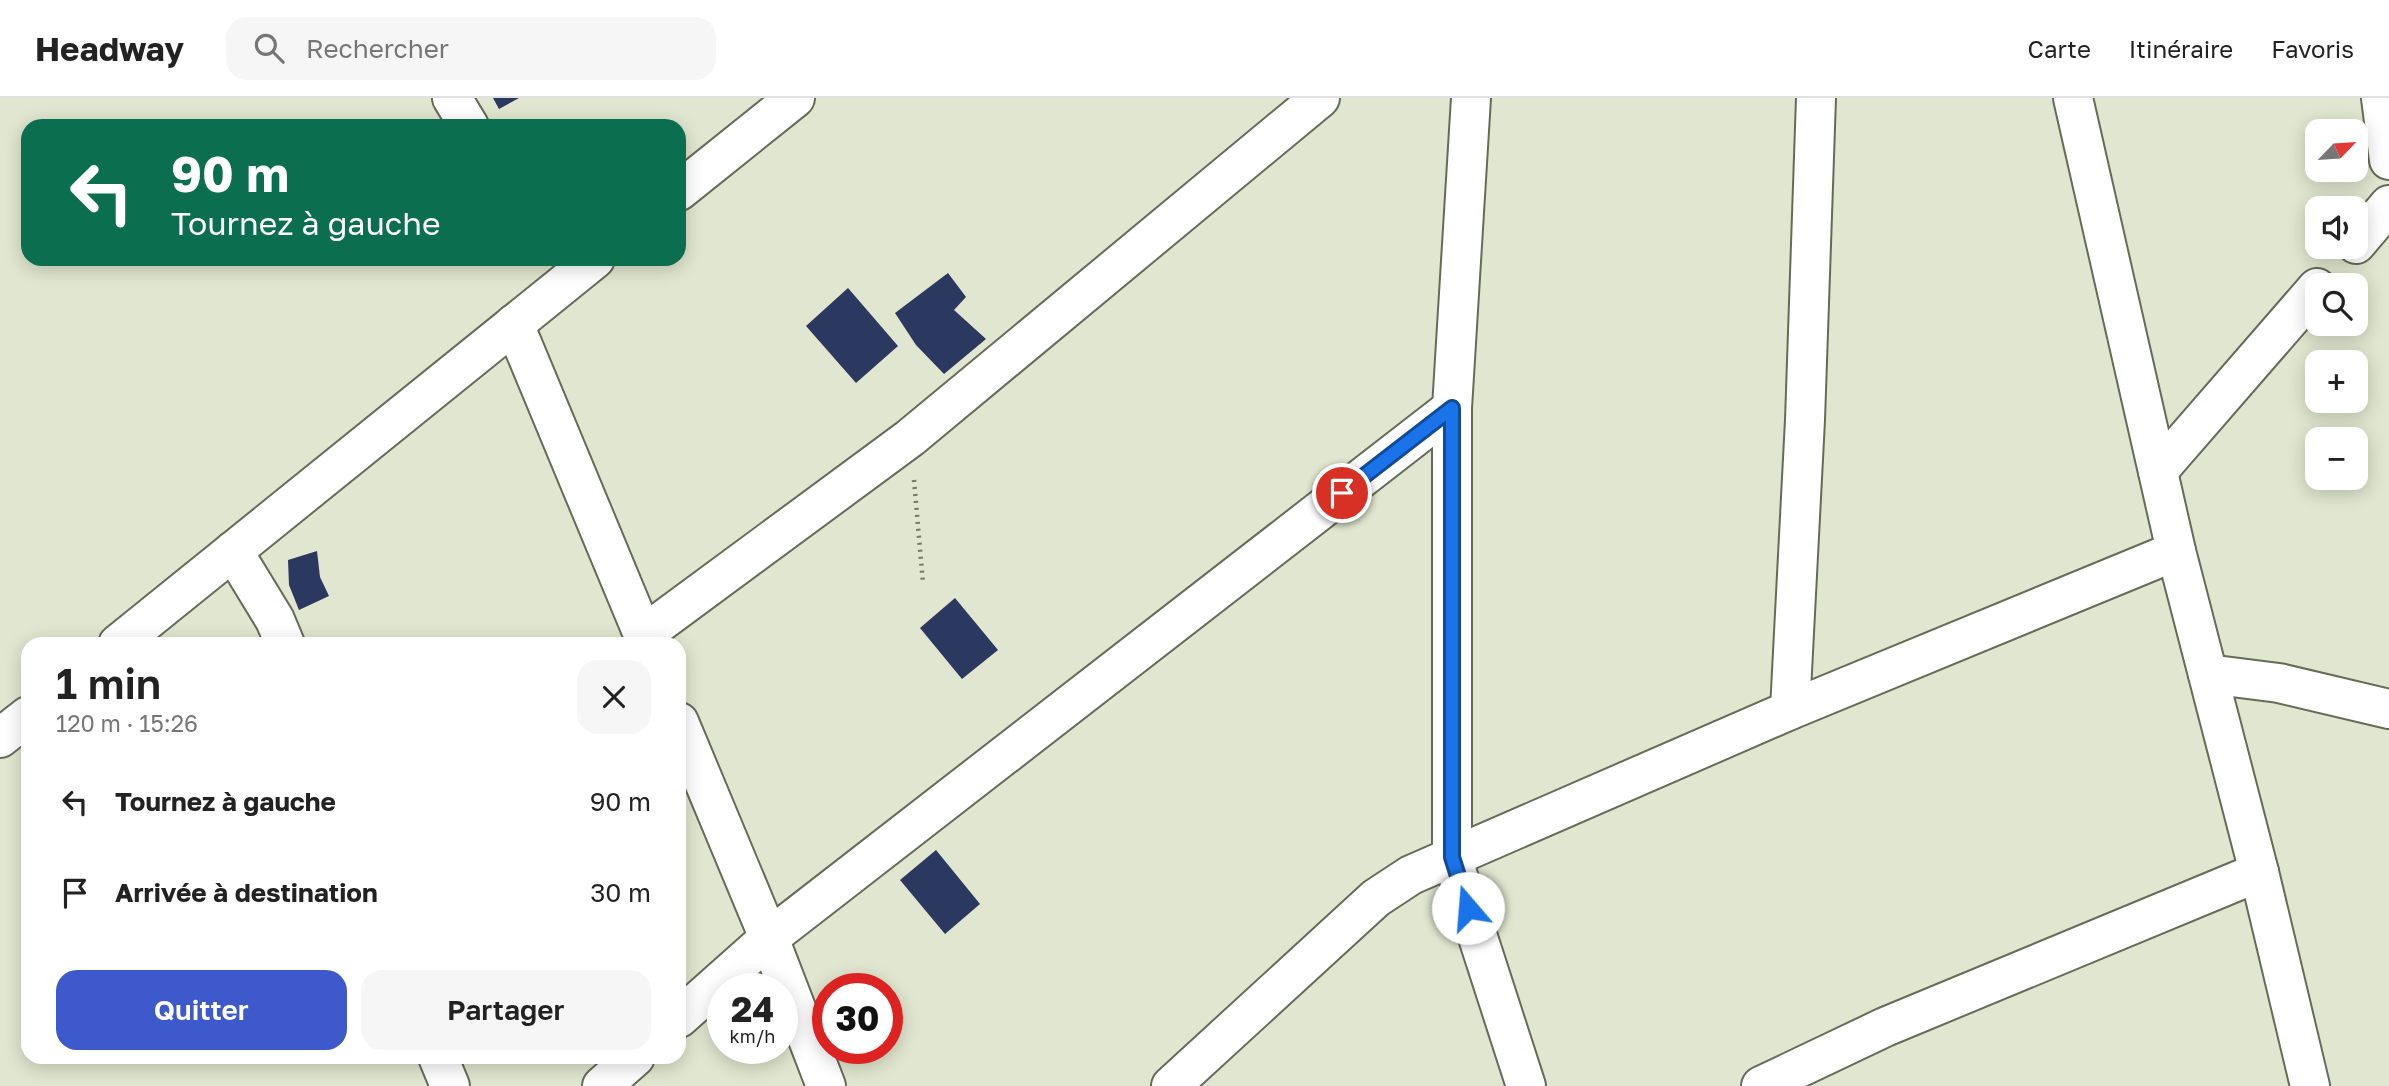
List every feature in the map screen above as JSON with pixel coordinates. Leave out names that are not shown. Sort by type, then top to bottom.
[{"type":"street","points":[[452,98],[465,119]]},
{"type":"street","points":[[686,185],[795,98]]},
{"type":"street","points":[[649,637],[910,438],[1320,98]]},
{"type":"street","points":[[1471,98],[1452,408],[1452,857],[1525,1086]]},
{"type":"street","points":[[1790,710],[1805,420],[1816,98]]},
{"type":"street","points":[[2073,98],[2176,551],[2259,872],[2310,1086]]},
{"type":"street","points":[[2381,98],[2389,160]]},
{"type":"street","points":[[2368,229],[2389,205]]},
{"type":"street","points":[[2330,273],[2342,259]]},
{"type":"street","points":[[127,637],[514,324],[556,271]]},
{"type":"street","points":[[2158,471],[2305,302]]},
{"type":"street","points":[[514,324],[644,637]]},
{"type":"street","points":[[686,1012],[769,938],[1452,408]]},
{"type":"street","points":[[233,551],[275,620],[282,637]]},
{"type":"street","points":[[1171,1086],[1376,898],[1411,875],[1790,710],[2176,551]]},
{"type":"street","points":[[2208,674],[2279,683],[2389,709]]},
{"type":"street","points":[[0,738],[21,722]]},
{"type":"street","points":[[686,739],[827,1086]]},
{"type":"street","points":[[1761,1086],[1885,1027],[2259,872]]},
{"type":"street","points":[[441,1064],[450,1086]]},
{"type":"street","points":[[602,1086],[627,1064]]},
{"type":"path","points":[[910,438],[923,583]]},
{"type":"building","points":[[493,98],[519,98],[499,109]]},
{"type":"building","points":[[948,273],[966,297],[954,310],[986,339],[944,374],[916,345],[895,313]]},
{"type":"building","points":[[848,288],[898,346],[856,383],[806,326]]},
{"type":"building","points":[[317,551],[320,577],[329,596],[299,610],[289,585],[288,560]]},
{"type":"building","points":[[955,598],[998,650],[962,679],[920,628]]},
{"type":"building","points":[[936,850],[980,904],[945,934],[900,880]]},
{"type":"route","points":[[1342,493],[1452,408],[1452,857],[1468,908]]}]
